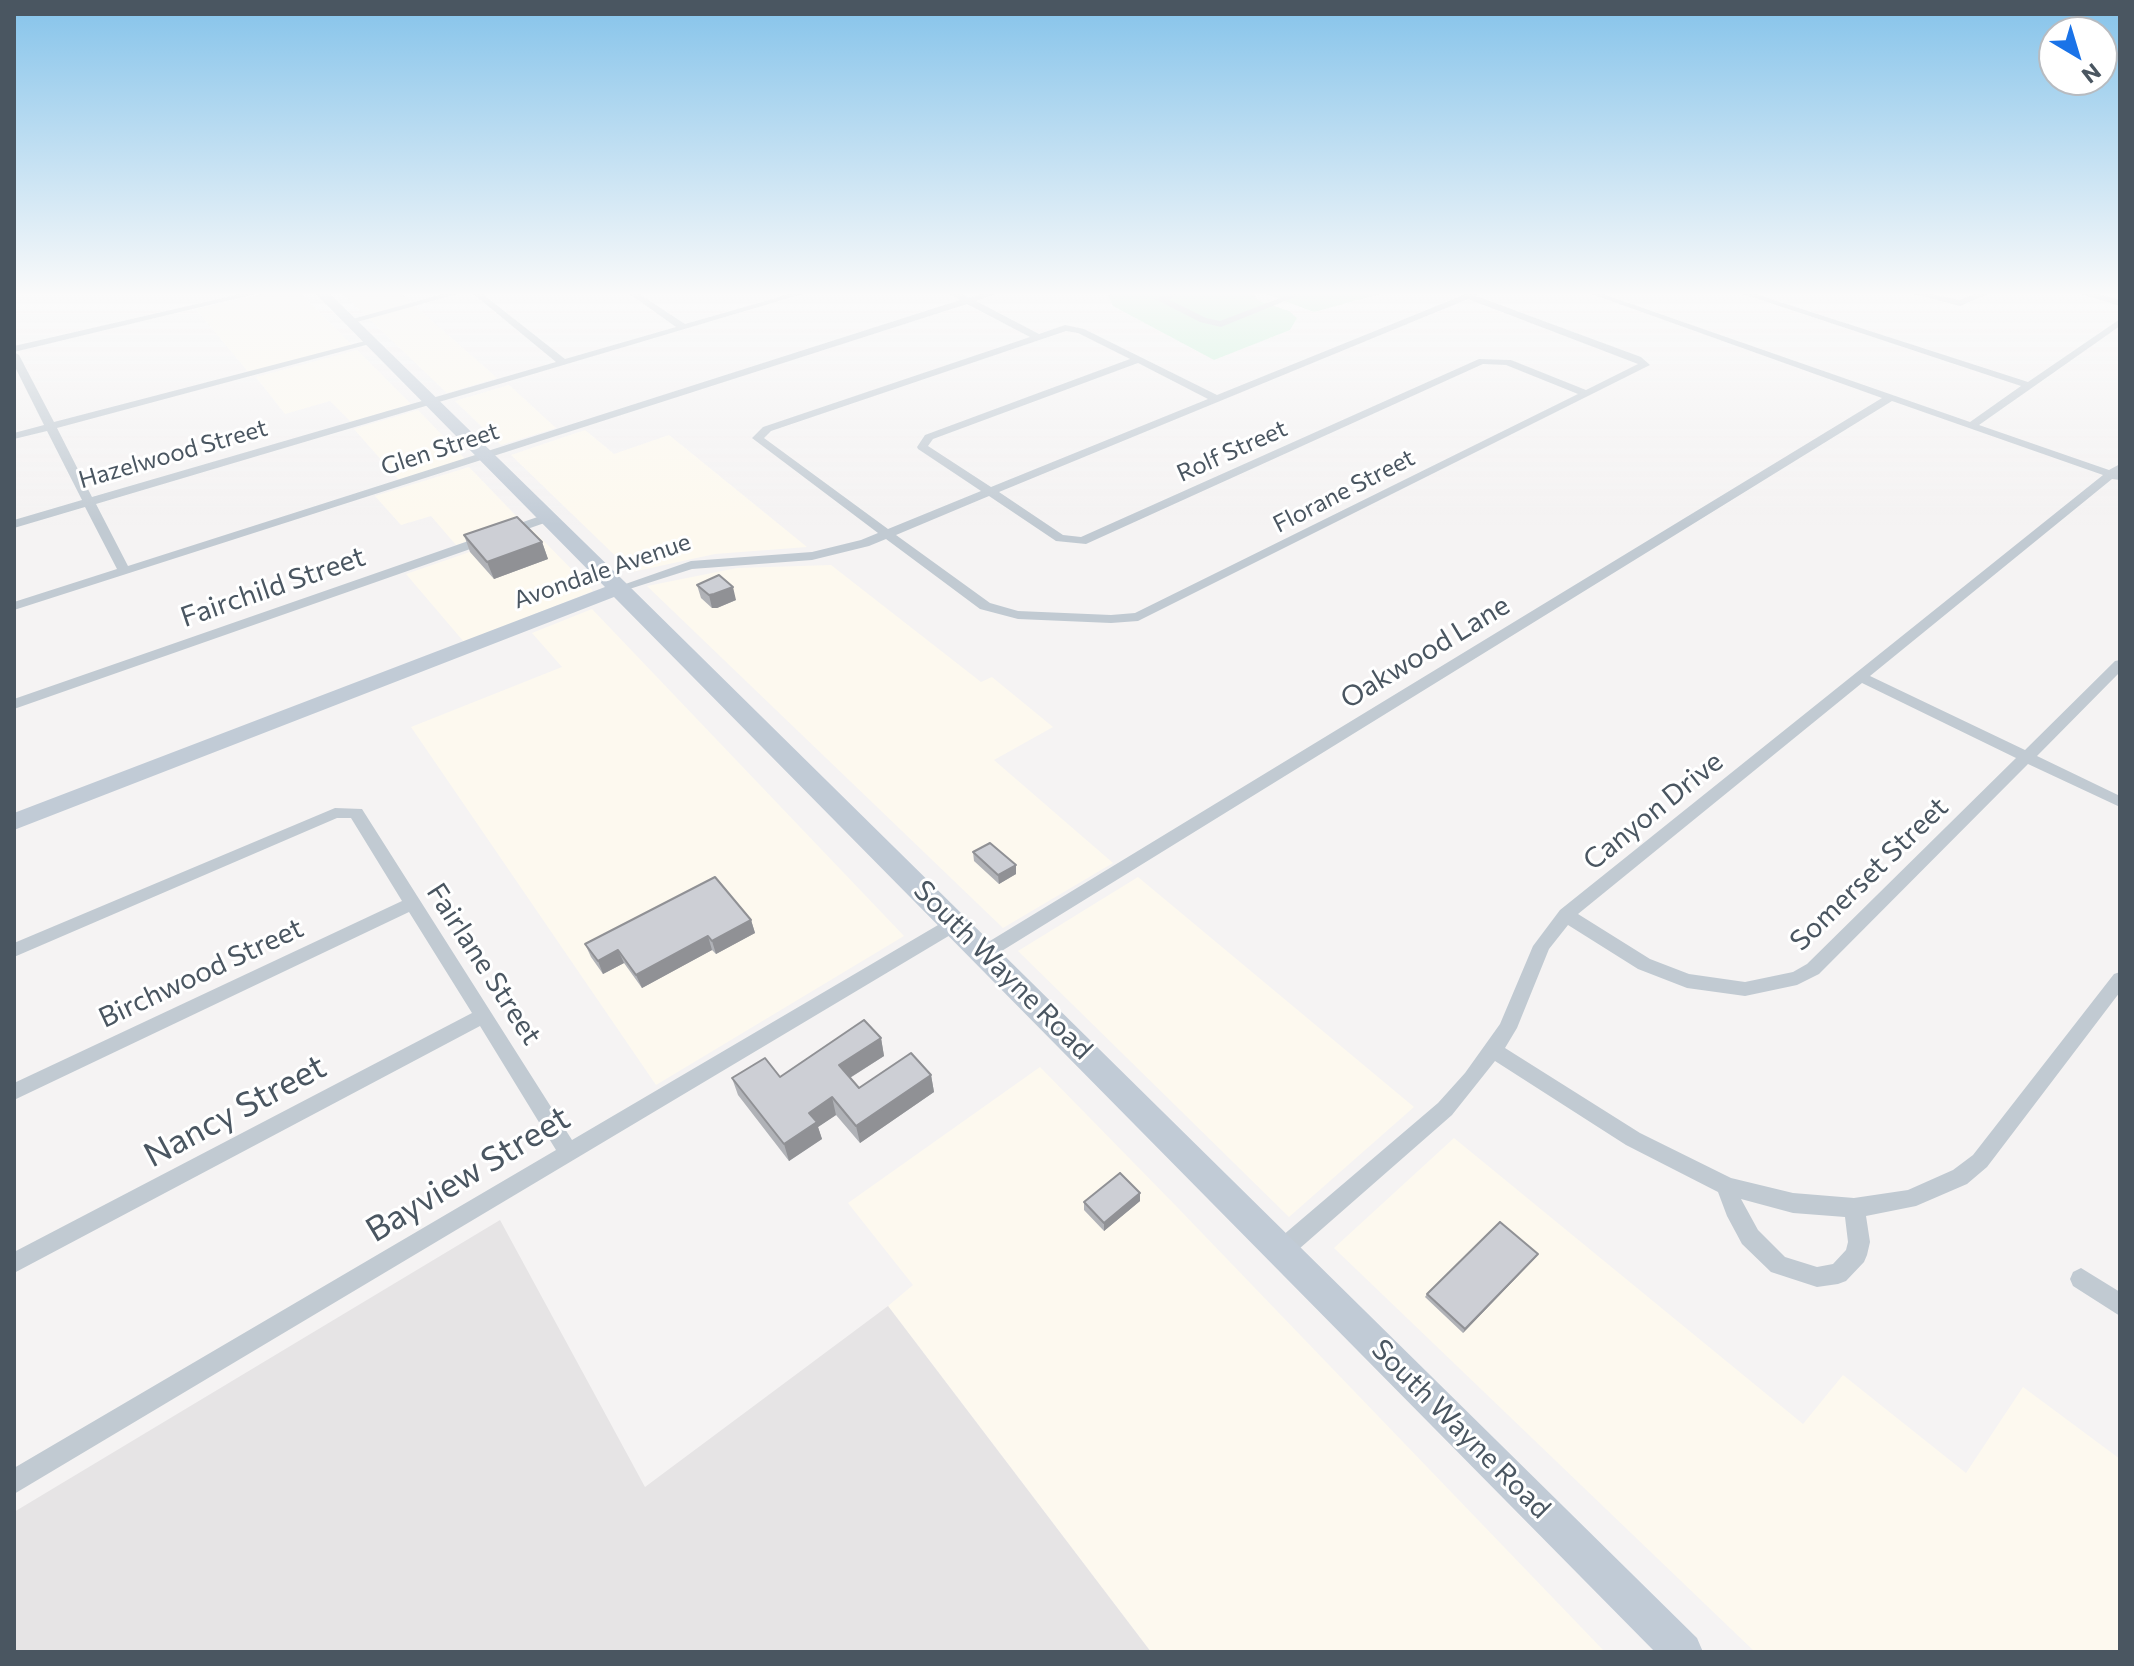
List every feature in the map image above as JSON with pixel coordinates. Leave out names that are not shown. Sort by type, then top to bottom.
[{"type":"main road","name":"South Wayne Road","points":[[400,370],[986,952],[1683,1652]]},
{"type":"main road","name":"Avondale Avenue","points":[[14,822],[620,588]]},
{"type":"street","points":[[22,370],[124,571]]},
{"type":"street","points":[[14,436],[267,370]]},
{"type":"street","name":"Hazelwood Street","points":[[14,524],[540,370]]},
{"type":"street","name":"Glen Street","points":[[14,606],[752,370]]},
{"type":"street","name":"Florane Street","points":[[944,370],[758,435],[759,442],[995,610],[1111,619],[1138,617],[1632,370]]},
{"type":"street","name":"Rolf Street","points":[[1112,370],[929,437],[922,443],[924,450],[1060,538],[1086,540],[1463,370]]},
{"type":"street","points":[[1158,370],[1217,399]]},
{"type":"street","name":"Avondale Avenue","points":[[620,588],[690,565],[812,556],[851,548],[1289,370]]},
{"type":"street","name":"Rolf Street","points":[[1527,370],[1586,394]]},
{"type":"street","points":[[1813,370],[2117,473]]},
{"type":"street","points":[[1981,370],[2028,385]]},
{"type":"street","points":[[1972,425],[2050,370]]},
{"type":"street","name":"Oakwood Lane","points":[[986,952],[1891,397]]},
{"type":"street","name":"Canyon Drive","points":[[1283,1249],[1445,1109],[1493,1050],[1519,1006],[1542,946],[1566,915],[2117,473]]},
{"type":"street","name":"Fairchild Street","points":[[14,704],[549,517]]},
{"type":"street","name":"Somerset Street","points":[[1566,915],[1644,964],[1687,981],[1745,989],[1790,981],[1813,969],[2120,664]]},
{"type":"street","points":[[1861,677],[2120,802]]},
{"type":"street","name":"Fairlane Street","points":[[14,950],[335,813],[350,812],[358,815],[568,1151]]},
{"type":"street","name":"Birchwood Street","points":[[14,1092],[411,904]]},
{"type":"street","name":"Bayview Street","points":[[14,1482],[956,923]]},
{"type":"street","points":[[1493,1050],[1633,1139],[1727,1186],[1793,1203],[1854,1208],[1924,1194],[1960,1177],[1980,1161],[2120,979]]},
{"type":"street","name":"Nancy Street","points":[[14,1263],[485,1015]]},
{"type":"street","points":[[1727,1186],[1734,1209],[1750,1237],[1766,1254],[1779,1265],[1817,1277],[1838,1274],[1856,1255],[1859,1242],[1854,1208]]},
{"type":"street","points":[[2081,1279],[2120,1305]]},
{"type":"shaded area","points":[[283,370],[377,370],[411,404],[351,422],[330,401],[285,414],[256,377]]},
{"type":"shaded area","points":[[423,370],[488,370],[497,378],[447,393]]},
{"type":"shaded area","points":[[509,385],[556,428],[501,445],[455,401]]},
{"type":"shaded area","points":[[418,410],[465,459],[399,480],[354,429]]},
{"type":"shaded area","points":[[585,430],[614,454],[669,435],[807,547],[715,554],[632,572],[511,455]]},
{"type":"shaded area","points":[[469,467],[522,522],[456,545],[431,516],[401,525],[375,496]]},
{"type":"shaded area","points":[[533,530],[593,591],[464,642],[406,574]]},
{"type":"shaded area","points":[[831,565],[981,682],[992,677],[1053,727],[994,760],[1113,863],[1003,928],[647,586],[737,568]]},
{"type":"shaded area","points":[[592,609],[904,936],[656,1085],[411,727],[562,667],[532,633]]},
{"type":"shaded area","points":[[1138,877],[1414,1107],[1289,1217],[1018,951]]},
{"type":"shaded area","points":[[1040,1067],[1605,1652],[1151,1652],[888,1306],[913,1285],[848,1203]]},
{"type":"shaded area","points":[[1454,1138],[1803,1424],[1843,1375],[1966,1473],[2023,1387],[2120,1459],[2120,1652],[1755,1652],[1334,1248]]},
{"type":"shaded area","points":[[500,1220],[645,1487],[888,1306],[1151,1652],[14,1652],[14,1512]]},
{"type":"building","points":[[517,517],[542,542],[487,562],[464,535]]},
{"type":"building","points":[[719,575],[733,587],[709,595],[697,585]]},
{"type":"building","points":[[990,843],[1016,865],[998,875],[973,852]]},
{"type":"building","points":[[715,877],[751,920],[712,941],[708,936],[636,975],[618,950],[598,961],[585,944]]},
{"type":"building","points":[[864,1020],[881,1038],[839,1065],[859,1088],[911,1053],[931,1075],[856,1126],[832,1097],[809,1113],[817,1122],[784,1144],[732,1078],[765,1058],[780,1077]]},
{"type":"building","points":[[1120,1173],[1140,1193],[1104,1223],[1084,1202]]},
{"type":"building","points":[[1500,1222],[1538,1254],[1465,1329],[1427,1294]]}]
